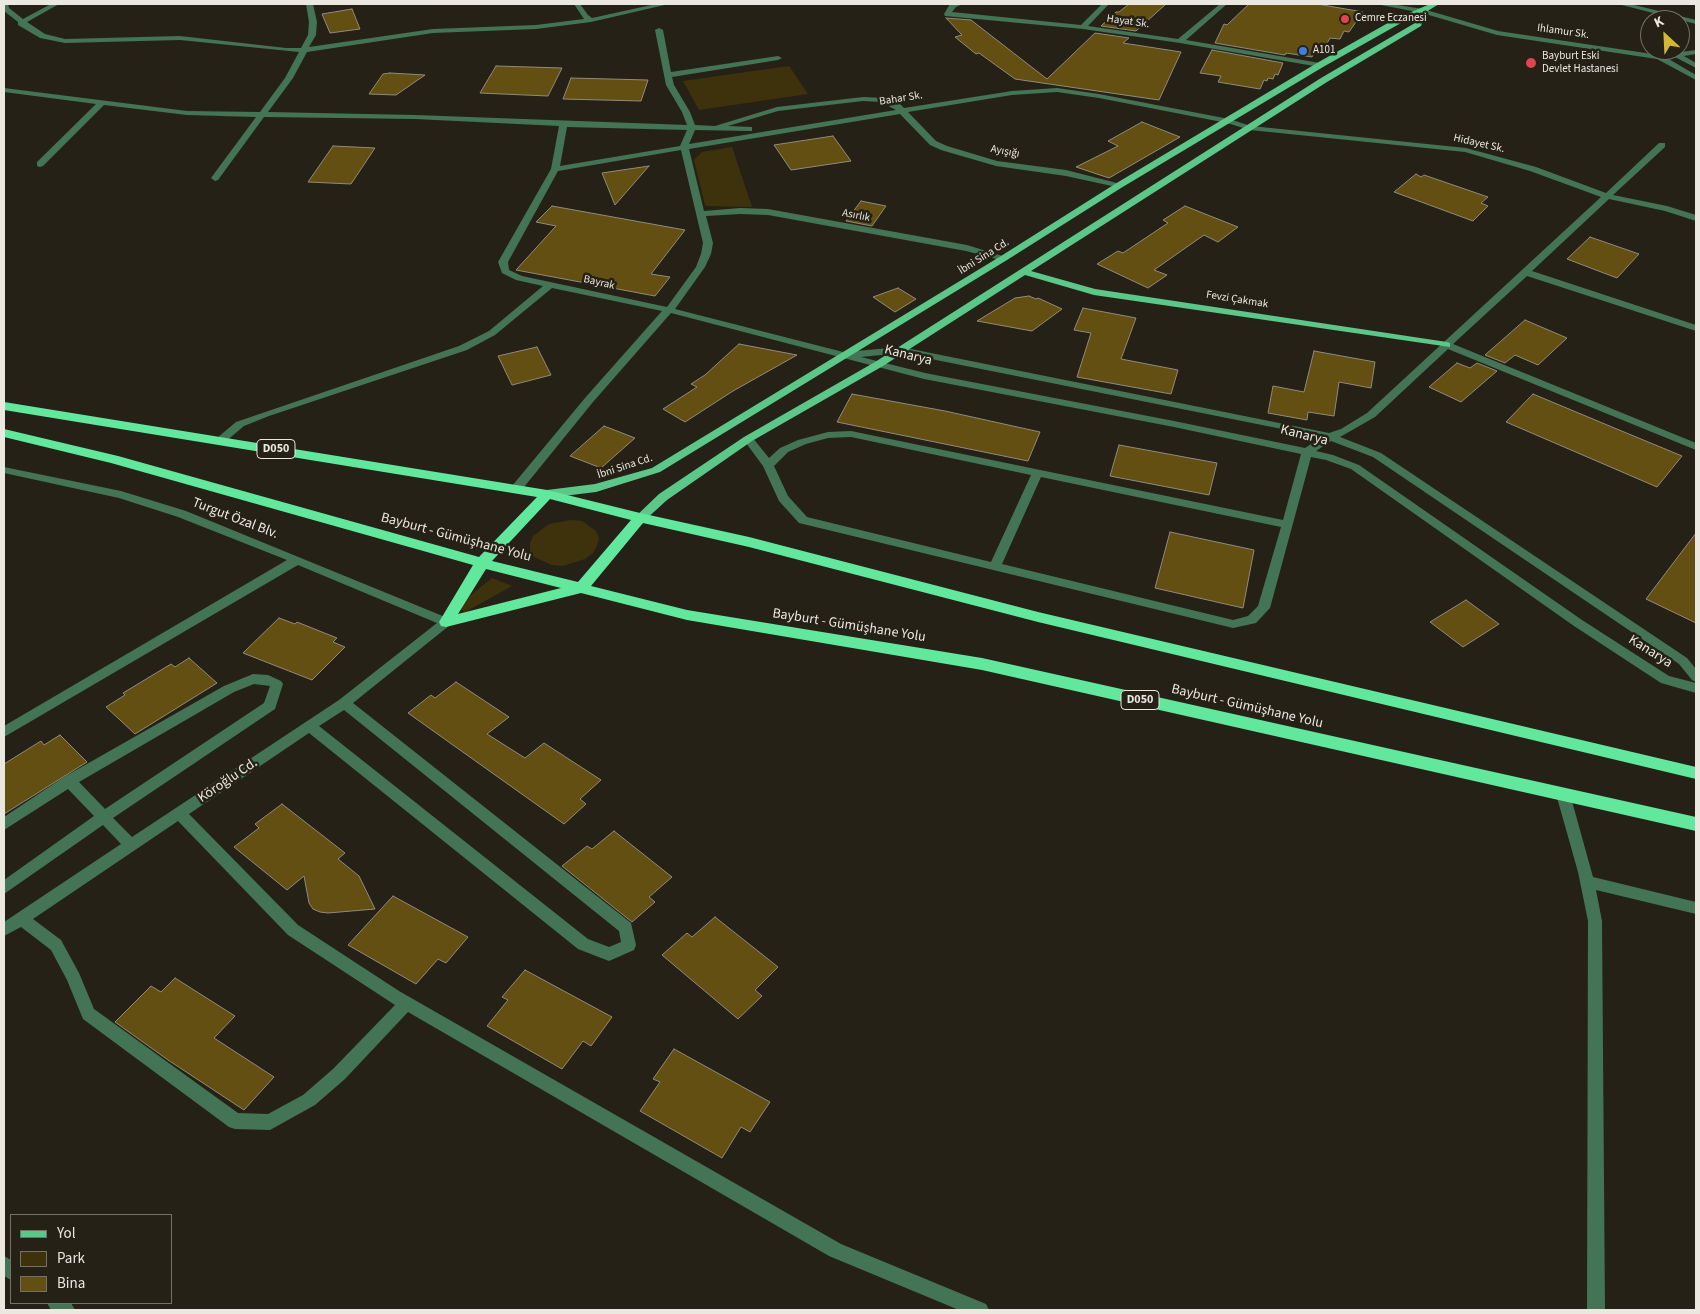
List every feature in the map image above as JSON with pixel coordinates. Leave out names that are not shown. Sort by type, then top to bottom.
[{"type":"highway","name":"D050","points":[[4,406],[547,494],[640,518],[749,542],[1048,619],[1696,773]]},
{"type":"highway","name":"Bayburt - Gümüşhane Yolu","points":[[4,433],[113,459],[482,563],[687,615],[982,664],[1696,824]]},
{"type":"highway","points":[[446,622],[482,563],[547,494]]},
{"type":"highway","points":[[446,622],[581,588],[640,518]]},
{"type":"main road","name":"İbni Sina Cd.","points":[[547,494],[596,488],[656,470],[1004,258],[1118,186],[1320,65],[1398,21],[1435,4]]},
{"type":"main road","name":"İbni Sina Cd.","points":[[640,518],[663,497],[748,439],[879,364],[1250,128],[1418,24],[1423,11]]},
{"type":"main road","name":"Fevzi Çakmak","points":[[1024,272],[1094,292],[1447,345]]},
{"type":"street","points":[[5,4],[6,9],[21,22],[43,36],[65,41],[180,38],[286,50],[304,50],[434,31],[536,27],[591,20],[665,4]]},
{"type":"street","points":[[21,22],[56,4]]},
{"type":"street","points":[[215,178],[289,78],[312,35],[313,22],[309,4]]},
{"type":"street","points":[[577,4],[584,16],[591,20]]},
{"type":"street","name":"Hayat Sk.","points":[[959,4],[953,5],[948,14],[1083,27],[1180,41],[1320,65]]},
{"type":"street","points":[[1083,27],[1106,4]]},
{"type":"street","points":[[1180,41],[1224,4]]},
{"type":"street","name":"Ihlamur Sk.","points":[[1380,4],[1423,11],[1497,33],[1640,54]]},
{"type":"street","points":[[1622,4],[1696,22]]},
{"type":"street","points":[[516,489],[589,400],[669,310],[700,267],[706,254],[708,244],[684,146],[692,128],[686,112],[670,85],[659,30]]},
{"type":"street","points":[[668,75],[778,58]]},
{"type":"street","name":"Ihlamur Sk.","points":[[1664,60],[1696,78]]},
{"type":"street","points":[[4,90],[187,113],[415,116],[563,124],[777,130]]},
{"type":"street","name":"Bahar Sk.","points":[[555,168],[1012,92],[1058,90],[1099,96],[1229,121],[1250,128]]},
{"type":"street","points":[[714,128],[755,114],[777,109],[863,98],[889,101],[902,110]]},
{"type":"street","points":[[40,164],[100,103]]},
{"type":"street","name":"Ayışığı","points":[[902,110],[933,143],[944,148],[996,163],[1066,173],[1118,186]]},
{"type":"street","name":"Bayrak","points":[[563,124],[555,168],[512,244],[504,262],[505,271],[519,278],[669,310],[846,355]]},
{"type":"street","name":"Hidayet Sk.","points":[[1250,128],[1466,150],[1533,169],[1607,196],[1667,209],[1696,218]]},
{"type":"street","points":[[748,439],[768,465],[783,498],[803,520],[1233,624],[1252,620],[1264,608],[1307,452],[1371,415],[1662,145]]},
{"type":"street","name":"Asırlık","points":[[701,214],[740,211],[768,212],[967,248],[1004,258]]},
{"type":"street","points":[[1525,272],[1696,328]]},
{"type":"street","points":[[222,440],[240,424],[265,414],[464,348],[492,333],[551,284]]},
{"type":"street","points":[[1447,345],[1696,447]]},
{"type":"street","points":[[846,355],[901,350],[1277,424],[1330,437],[1377,455],[1682,661],[1696,677]]},
{"type":"street","name":"Kanarya","points":[[846,355],[924,376],[1183,426],[1307,452],[1355,466],[1578,623],[1665,680],[1696,688]]},
{"type":"street","points":[[768,465],[784,450],[802,442],[828,435],[851,434],[1287,526]]},
{"type":"street","name":"Turgut Özal Blv.","points":[[4,470],[121,495],[182,514],[446,622]]},
{"type":"street","points":[[996,567],[1037,473]]},
{"type":"street","points":[[4,732],[297,560]]},
{"type":"street","name":"Köroğlu Cd.","points":[[4,930],[344,703],[446,622]]},
{"type":"street","points":[[4,824],[69,781],[229,689],[253,679],[268,680],[277,684],[270,706],[104,817],[4,888]]},
{"type":"street","points":[[310,726],[583,944],[609,954],[629,944],[626,928],[344,703]]},
{"type":"street","points":[[69,781],[131,845]]},
{"type":"street","points":[[1563,794],[1587,882],[1595,921],[1596,1310]]},
{"type":"street","points":[[179,813],[293,930],[406,1003],[835,1250],[980,1310]]},
{"type":"street","points":[[1587,882],[1696,908]]},
{"type":"street","points":[[22,918],[56,946],[74,978],[88,1014],[235,1121],[270,1122],[309,1100],[339,1074],[406,1003]]},
{"type":"green space","points":[[789,66],[808,94],[699,110],[683,81]]},
{"type":"green space","points":[[732,147],[752,207],[707,206],[705,205],[694,160],[702,152]]},
{"type":"green space","points":[[571,520],[582,521],[596,531],[599,538],[593,553],[585,559],[563,566],[552,565],[534,557],[530,551],[530,543],[533,536],[549,524]]},
{"type":"green space","points":[[492,578],[512,586],[465,612],[457,606]]},
{"type":"building","points":[[1129,4],[1166,4],[1136,31],[1101,26],[1116,12],[1119,12]]},
{"type":"building","points":[[1249,4],[1317,4],[1363,12],[1349,32],[1344,31],[1340,39],[1330,38],[1326,45],[1318,44],[1312,57],[1286,53],[1285,55],[1215,43],[1224,24],[1227,25]]},
{"type":"building","points":[[352,9],[360,29],[330,33],[322,14]]},
{"type":"building","points":[[946,18],[971,20],[1047,79],[1095,33],[1129,38],[1123,43],[1181,52],[1159,100],[1015,79],[979,53],[976,54],[955,37],[962,35]]},
{"type":"building","points":[[1212,50],[1283,63],[1278,75],[1275,74],[1273,79],[1268,78],[1267,81],[1264,80],[1260,89],[1218,82],[1221,76],[1200,73]]},
{"type":"building","points":[[496,66],[562,68],[548,96],[480,93]]},
{"type":"building","points":[[383,74],[425,75],[396,95],[369,94]]},
{"type":"building","points":[[571,78],[648,80],[641,101],[563,99]]},
{"type":"building","points":[[1142,122],[1180,137],[1109,178],[1076,167],[1118,146],[1108,141]]},
{"type":"building","points":[[833,136],[851,161],[791,170],[774,145]]},
{"type":"building","points":[[333,146],[375,148],[351,184],[308,182]]},
{"type":"building","points":[[649,166],[615,205],[602,173]]},
{"type":"building","points":[[1416,174],[1488,197],[1481,203],[1488,206],[1473,221],[1394,192]]},
{"type":"building","points":[[861,201],[886,206],[872,226],[846,221]]},
{"type":"building","points":[[552,206],[685,230],[651,274],[670,277],[655,296],[516,270],[556,226],[536,222]]},
{"type":"building","points":[[1185,206],[1238,227],[1218,242],[1204,235],[1154,270],[1167,275],[1148,288],[1097,264],[1118,251],[1123,253],[1168,223],[1163,220]]},
{"type":"building","points":[[1590,237],[1639,254],[1617,278],[1567,259]]},
{"type":"building","points":[[898,288],[916,299],[895,312],[873,297]]},
{"type":"building","points":[[1029,296],[1062,309],[1032,331],[977,321],[1015,298]]},
{"type":"building","points":[[1083,308],[1136,318],[1121,359],[1178,370],[1171,394],[1077,377],[1091,333],[1074,330]]},
{"type":"building","points":[[1525,320],[1567,338],[1538,365],[1515,355],[1505,363],[1485,355]]},
{"type":"building","points":[[739,344],[797,355],[733,391],[685,422],[663,409],[697,387],[691,384],[705,375]]},
{"type":"building","points":[[537,347],[551,375],[512,385],[498,356]]},
{"type":"building","points":[[1314,351],[1375,362],[1371,388],[1339,382],[1334,416],[1308,412],[1307,420],[1268,413],[1273,386],[1304,392]]},
{"type":"building","points":[[1457,363],[1470,368],[1477,363],[1497,371],[1461,402],[1429,387]]},
{"type":"building","points":[[852,394],[945,411],[1040,432],[1028,461],[837,422]]},
{"type":"building","points":[[1533,394],[1682,456],[1657,487],[1506,422]]},
{"type":"building","points":[[604,426],[635,438],[601,468],[570,456]]},
{"type":"building","points":[[1119,445],[1217,463],[1209,495],[1110,476]]},
{"type":"building","points":[[1170,532],[1254,550],[1243,608],[1155,588]]},
{"type":"building","points":[[1696,533],[1696,623],[1646,599]]},
{"type":"building","points":[[1466,600],[1499,624],[1463,647],[1430,622]]},
{"type":"building","points":[[279,618],[295,624],[297,622],[337,638],[333,642],[345,647],[312,680],[243,653]]},
{"type":"building","points":[[189,658],[217,683],[135,734],[106,707],[125,695],[123,693],[171,664],[175,667]]},
{"type":"building","points":[[456,682],[509,717],[487,734],[525,758],[544,743],[601,780],[580,799],[586,804],[564,824],[408,713],[431,695],[435,698]]},
{"type":"building","points":[[60,735],[87,762],[4,814],[4,764],[41,741],[44,745]]},
{"type":"building","points":[[282,804],[345,853],[338,859],[359,876],[375,909],[328,913],[313,909],[309,903],[304,876],[287,890],[234,847],[259,828],[255,824]]},
{"type":"building","points":[[614,831],[672,877],[649,897],[655,902],[632,922],[562,866],[587,846],[592,849]]},
{"type":"building","points":[[393,896],[468,937],[446,963],[438,959],[416,984],[348,945]]},
{"type":"building","points":[[715,917],[778,967],[755,990],[762,996],[738,1019],[662,955],[687,933],[692,937]]},
{"type":"building","points":[[525,970],[612,1017],[591,1046],[583,1041],[562,1069],[487,1026],[508,1000],[502,997]]},
{"type":"building","points":[[175,978],[235,1016],[214,1038],[274,1077],[244,1110],[168,1060],[115,1022],[151,986],[161,992]]},
{"type":"building","points":[[674,1049],[770,1102],[750,1132],[741,1127],[722,1158],[640,1111],[660,1082],[653,1079]]},
{"type":"place","name":"Cemre Eczanesi","points":[[1345,19]]},
{"type":"place","name":"A101","points":[[1303,51]]},
{"type":"place","name":"Bayburt Eski Devlet Hastanesi","points":[[1531,63]]}]
